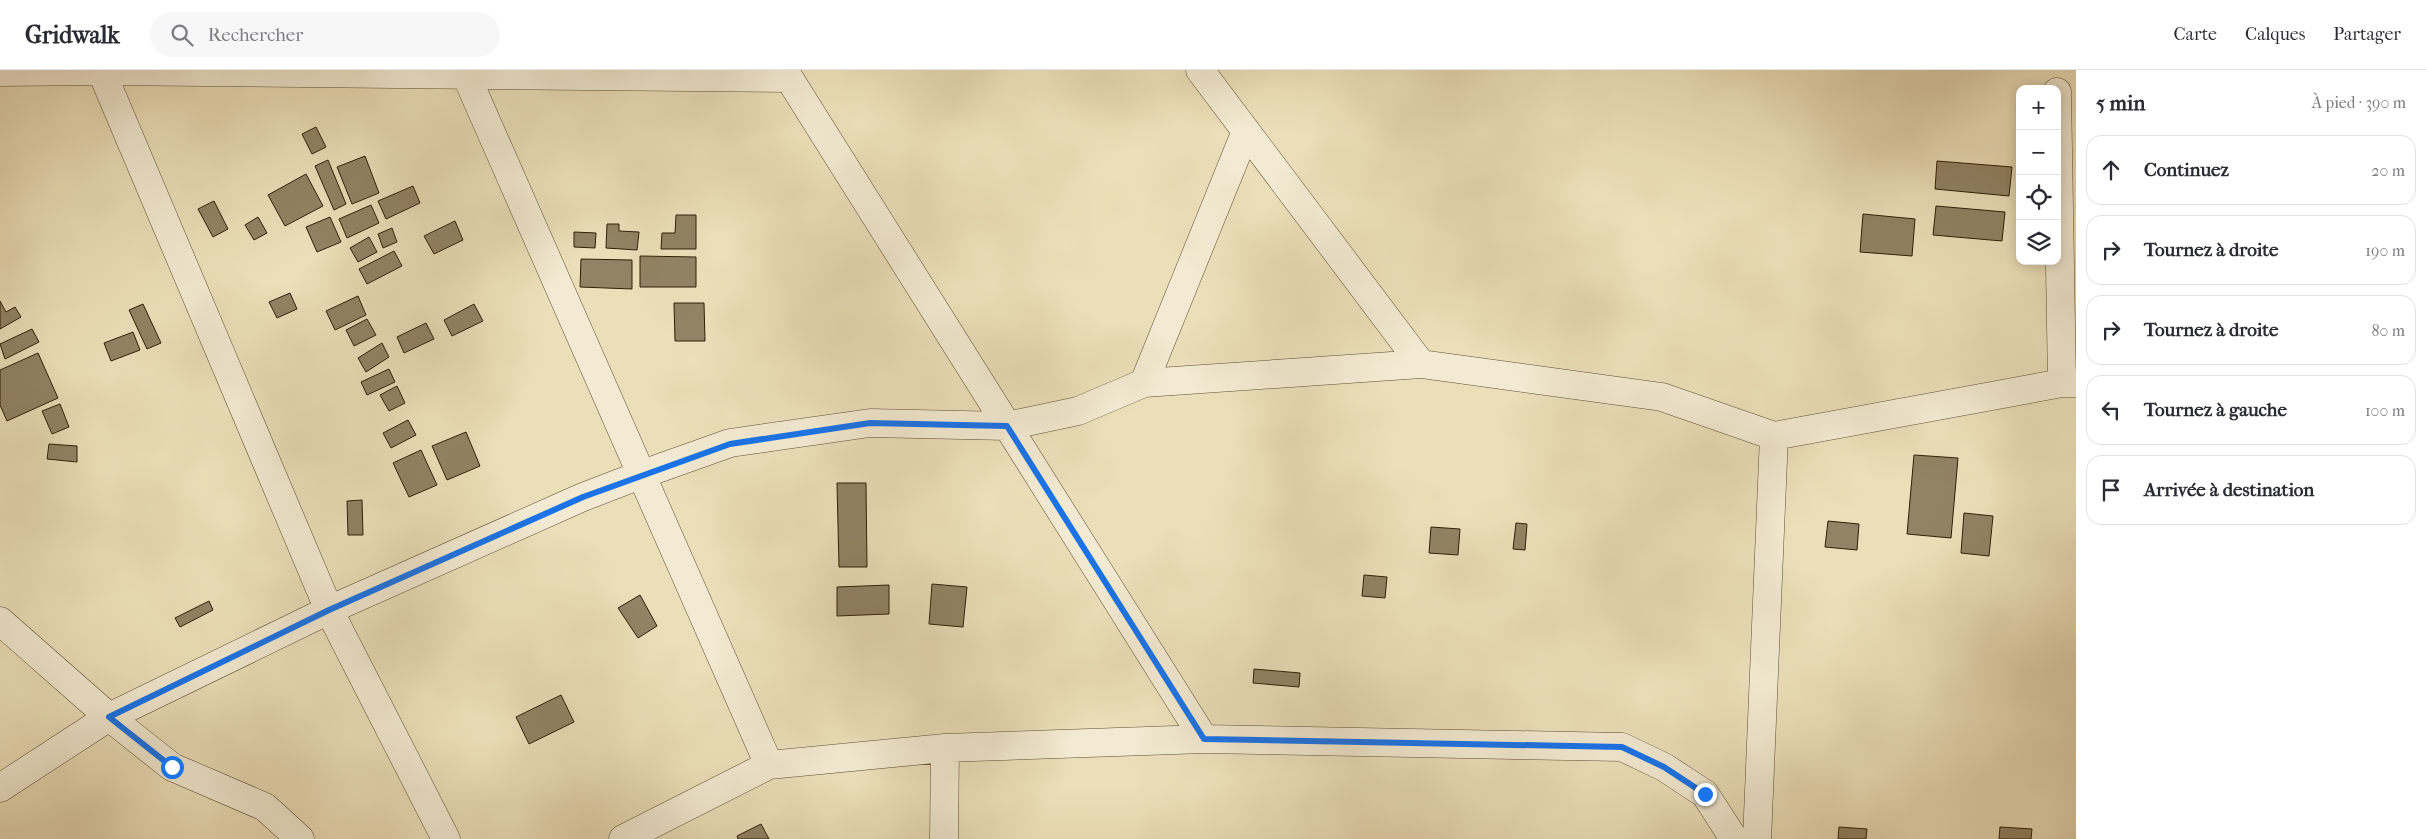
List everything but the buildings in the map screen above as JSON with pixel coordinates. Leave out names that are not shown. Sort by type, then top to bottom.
[{"type":"street","points":[[101,70],[329,610],[446,839]]},
{"type":"street","points":[[0,72],[101,70],[466,75],[787,74],[1204,739]]},
{"type":"street","points":[[1200,70],[1421,364]]},
{"type":"street","points":[[2057,70],[2057,85]]},
{"type":"street","points":[[466,75],[643,474],[769,765]]},
{"type":"street","points":[[0,788],[109,717],[329,610],[583,497],[730,444],[870,423],[1007,426],[1078,411],[1144,383],[1421,364],[1662,398],[1774,436],[2069,383],[2059,130]]},
{"type":"street","points":[[1144,383],[1246,131]]},
{"type":"street","points":[[1757,839],[1774,436]]},
{"type":"street","points":[[0,620],[109,717],[172,767],[264,806],[300,839]]},
{"type":"street","points":[[623,839],[769,765],[945,748],[1204,739],[1622,747],[1664,767],[1705,794],[1734,839]]},
{"type":"street","points":[[944,839],[945,748]]},
{"type":"route","points":[[172,767],[109,717],[329,610],[583,497],[730,444],[870,423],[1007,426],[1204,739],[1622,747],[1664,767],[1705,794]]}]
